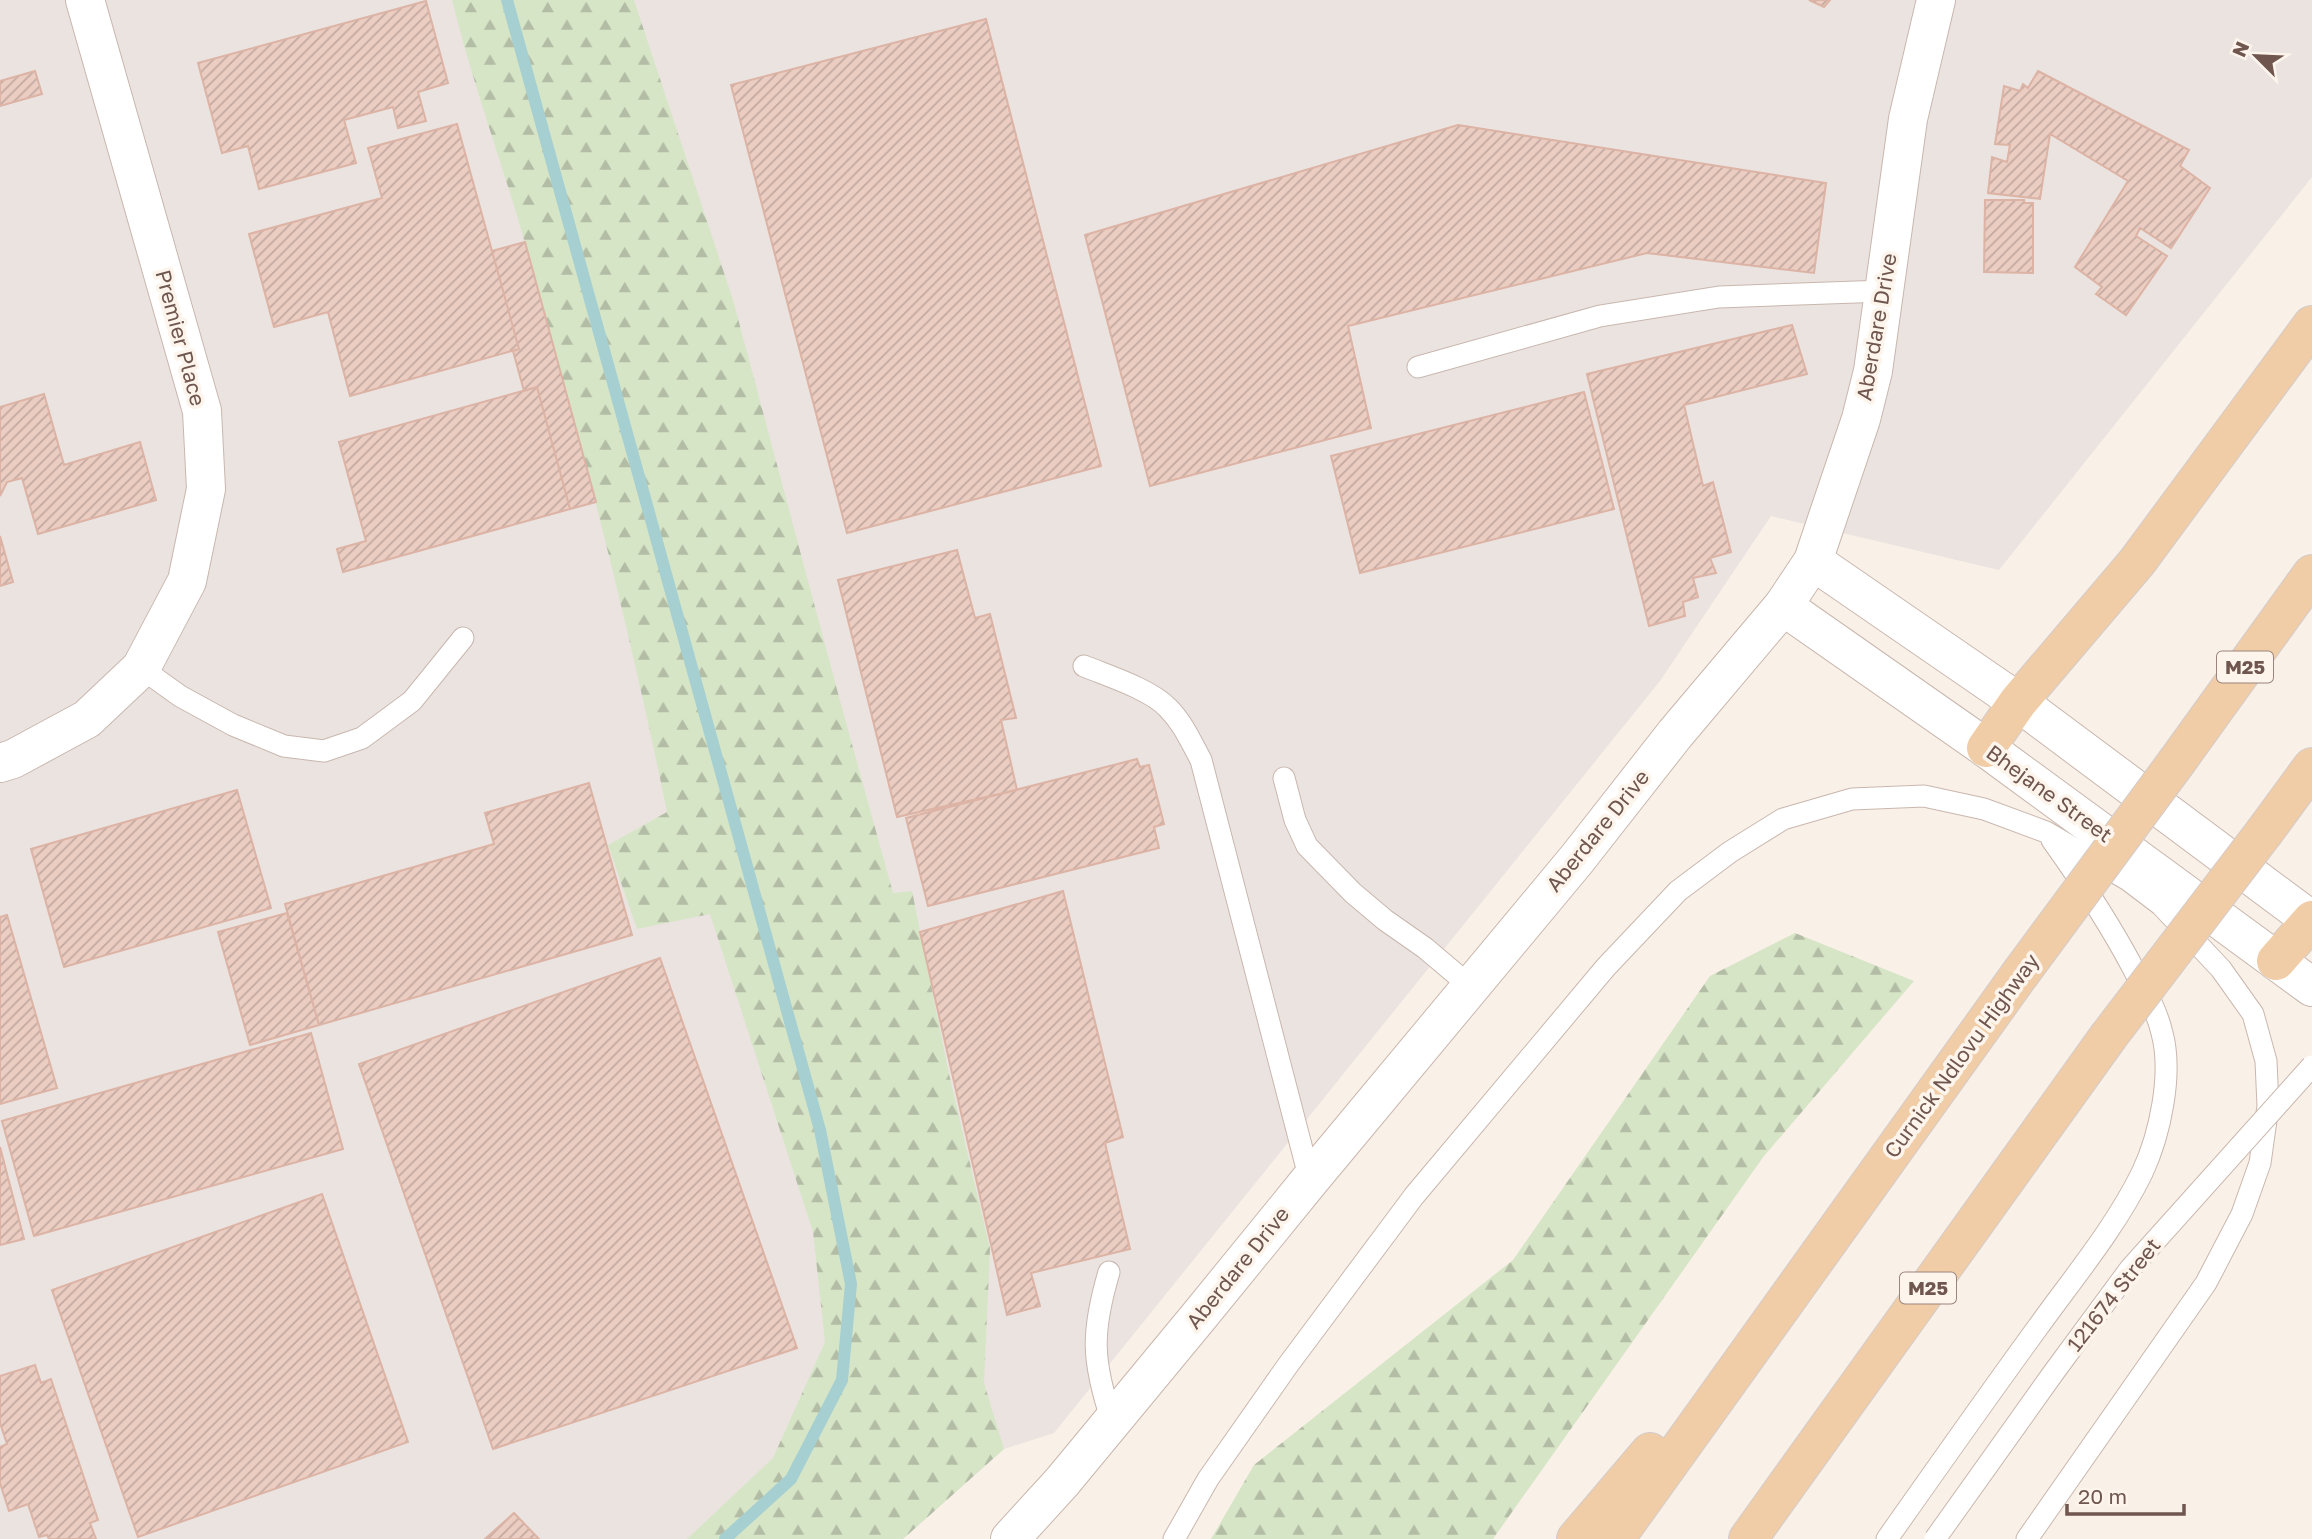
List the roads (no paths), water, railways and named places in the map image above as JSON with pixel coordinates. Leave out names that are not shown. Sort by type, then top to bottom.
[{"type":"main road","points":[[1986,748],[2018,702],[2137,562],[2312,325]]},
{"type":"main road","name":"Curnick Ndlovu Highway","points":[[1615,1539],[2020,974],[2312,574]]},
{"type":"main road","name":"M25","points":[[1748,1539],[2108,1037],[2312,767]]},
{"type":"main road","points":[[2276,961],[2312,920]]},
{"type":"main road","points":[[1576,1539],[1671,1427],[1710,1385],[1763,1335]]},
{"type":"street","name":"Premier Place","points":[[0,763],[13,759],[87,719],[141,668],[187,581],[205,489],[202,411],[85,0]]},
{"type":"street","name":"Aberdare Drive","points":[[1010,1539],[1062,1482],[1577,859],[1675,734],[1783,606],[1813,561],[1861,419],[1872,371],[1908,119],[1936,0]]},
{"type":"street","points":[[1813,561],[2018,702],[2312,920]]},
{"type":"street","name":"Bhejane Street","points":[[1783,606],[1986,748],[2312,988]]},
{"type":"lane","points":[[1418,367],[1600,316],[1719,297],[1885,291]]},
{"type":"lane","points":[[141,668],[180,696],[233,725],[284,746],[324,751],[362,738],[412,701],[463,638]]},
{"type":"lane","points":[[1084,666],[1143,691],[1167,706],[1184,728],[1201,760],[1310,1180]]},
{"type":"lane","points":[[1284,778],[1295,820],[1307,846],[1353,893],[1385,920],[1425,947],[1470,986]]},
{"type":"lane","points":[[1174,1539],[1208,1479],[1288,1365],[1414,1196],[1606,967],[1678,891],[1730,852],[1783,819],[1852,799],[1924,796],[1984,809],[2046,832],[2128,880],[2161,905],[2221,969],[2253,1014],[2266,1061],[2267,1106],[2260,1163],[2242,1214],[2206,1283],[2027,1539]]},
{"type":"lane","points":[[1887,1539],[1966,1425],[2112,1225],[2143,1171],[2157,1128],[2167,1078],[2163,1034],[2146,993],[2117,938],[2092,896],[2046,832]]},
{"type":"lane","name":"121674 Street","points":[[1935,1539],[2053,1372],[2130,1269],[2312,1066]]},
{"type":"lane","points":[[1109,1272],[1099,1308],[1096,1363],[1112,1421]]},
{"type":"waterway","points":[[507,0],[820,1130],[851,1284],[842,1380],[791,1479],[725,1539]]}]
